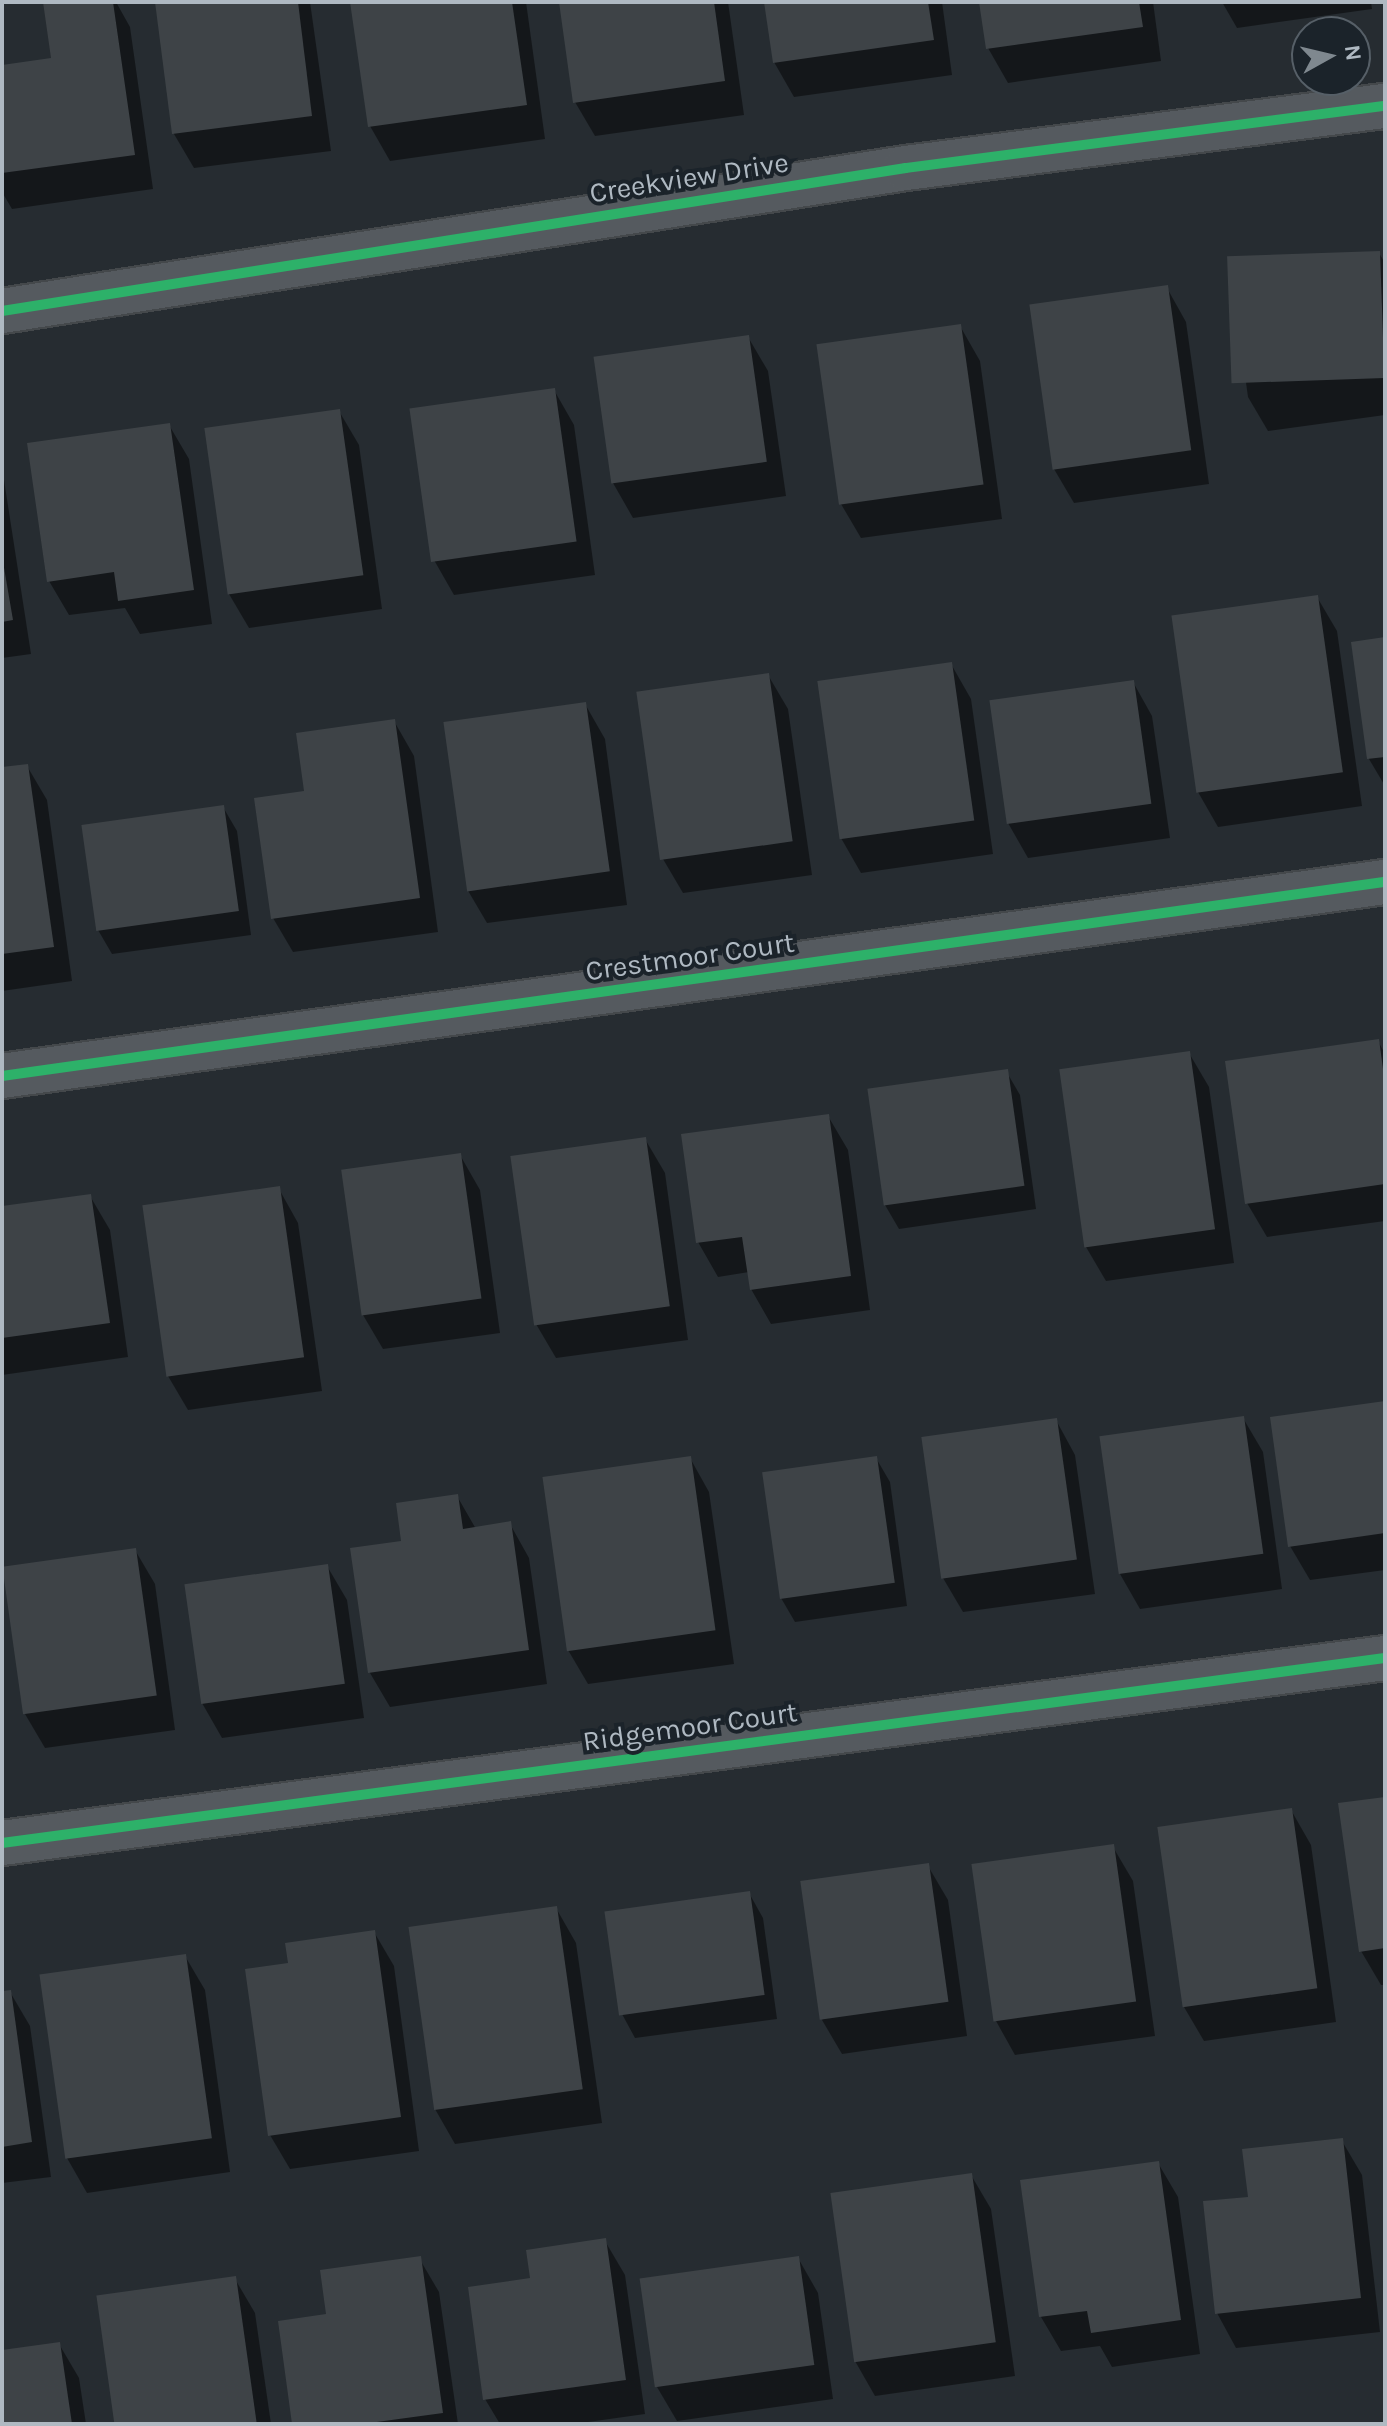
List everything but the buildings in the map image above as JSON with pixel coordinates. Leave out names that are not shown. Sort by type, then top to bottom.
[{"type":"street","name":"Creekview Drive","points":[[2,311],[906,168],[1385,106]]},
{"type":"street","name":"Crestmoor Court","points":[[2,1076],[1385,882]]},
{"type":"street","name":"Ridgemoor Court","points":[[2,1843],[1385,1658]]},
{"type":"cycle path","points":[[2,311],[906,168],[1385,106]]},
{"type":"cycle path","points":[[2,1076],[1385,882]]},
{"type":"cycle path","points":[[2,1843],[1385,1658]]}]
